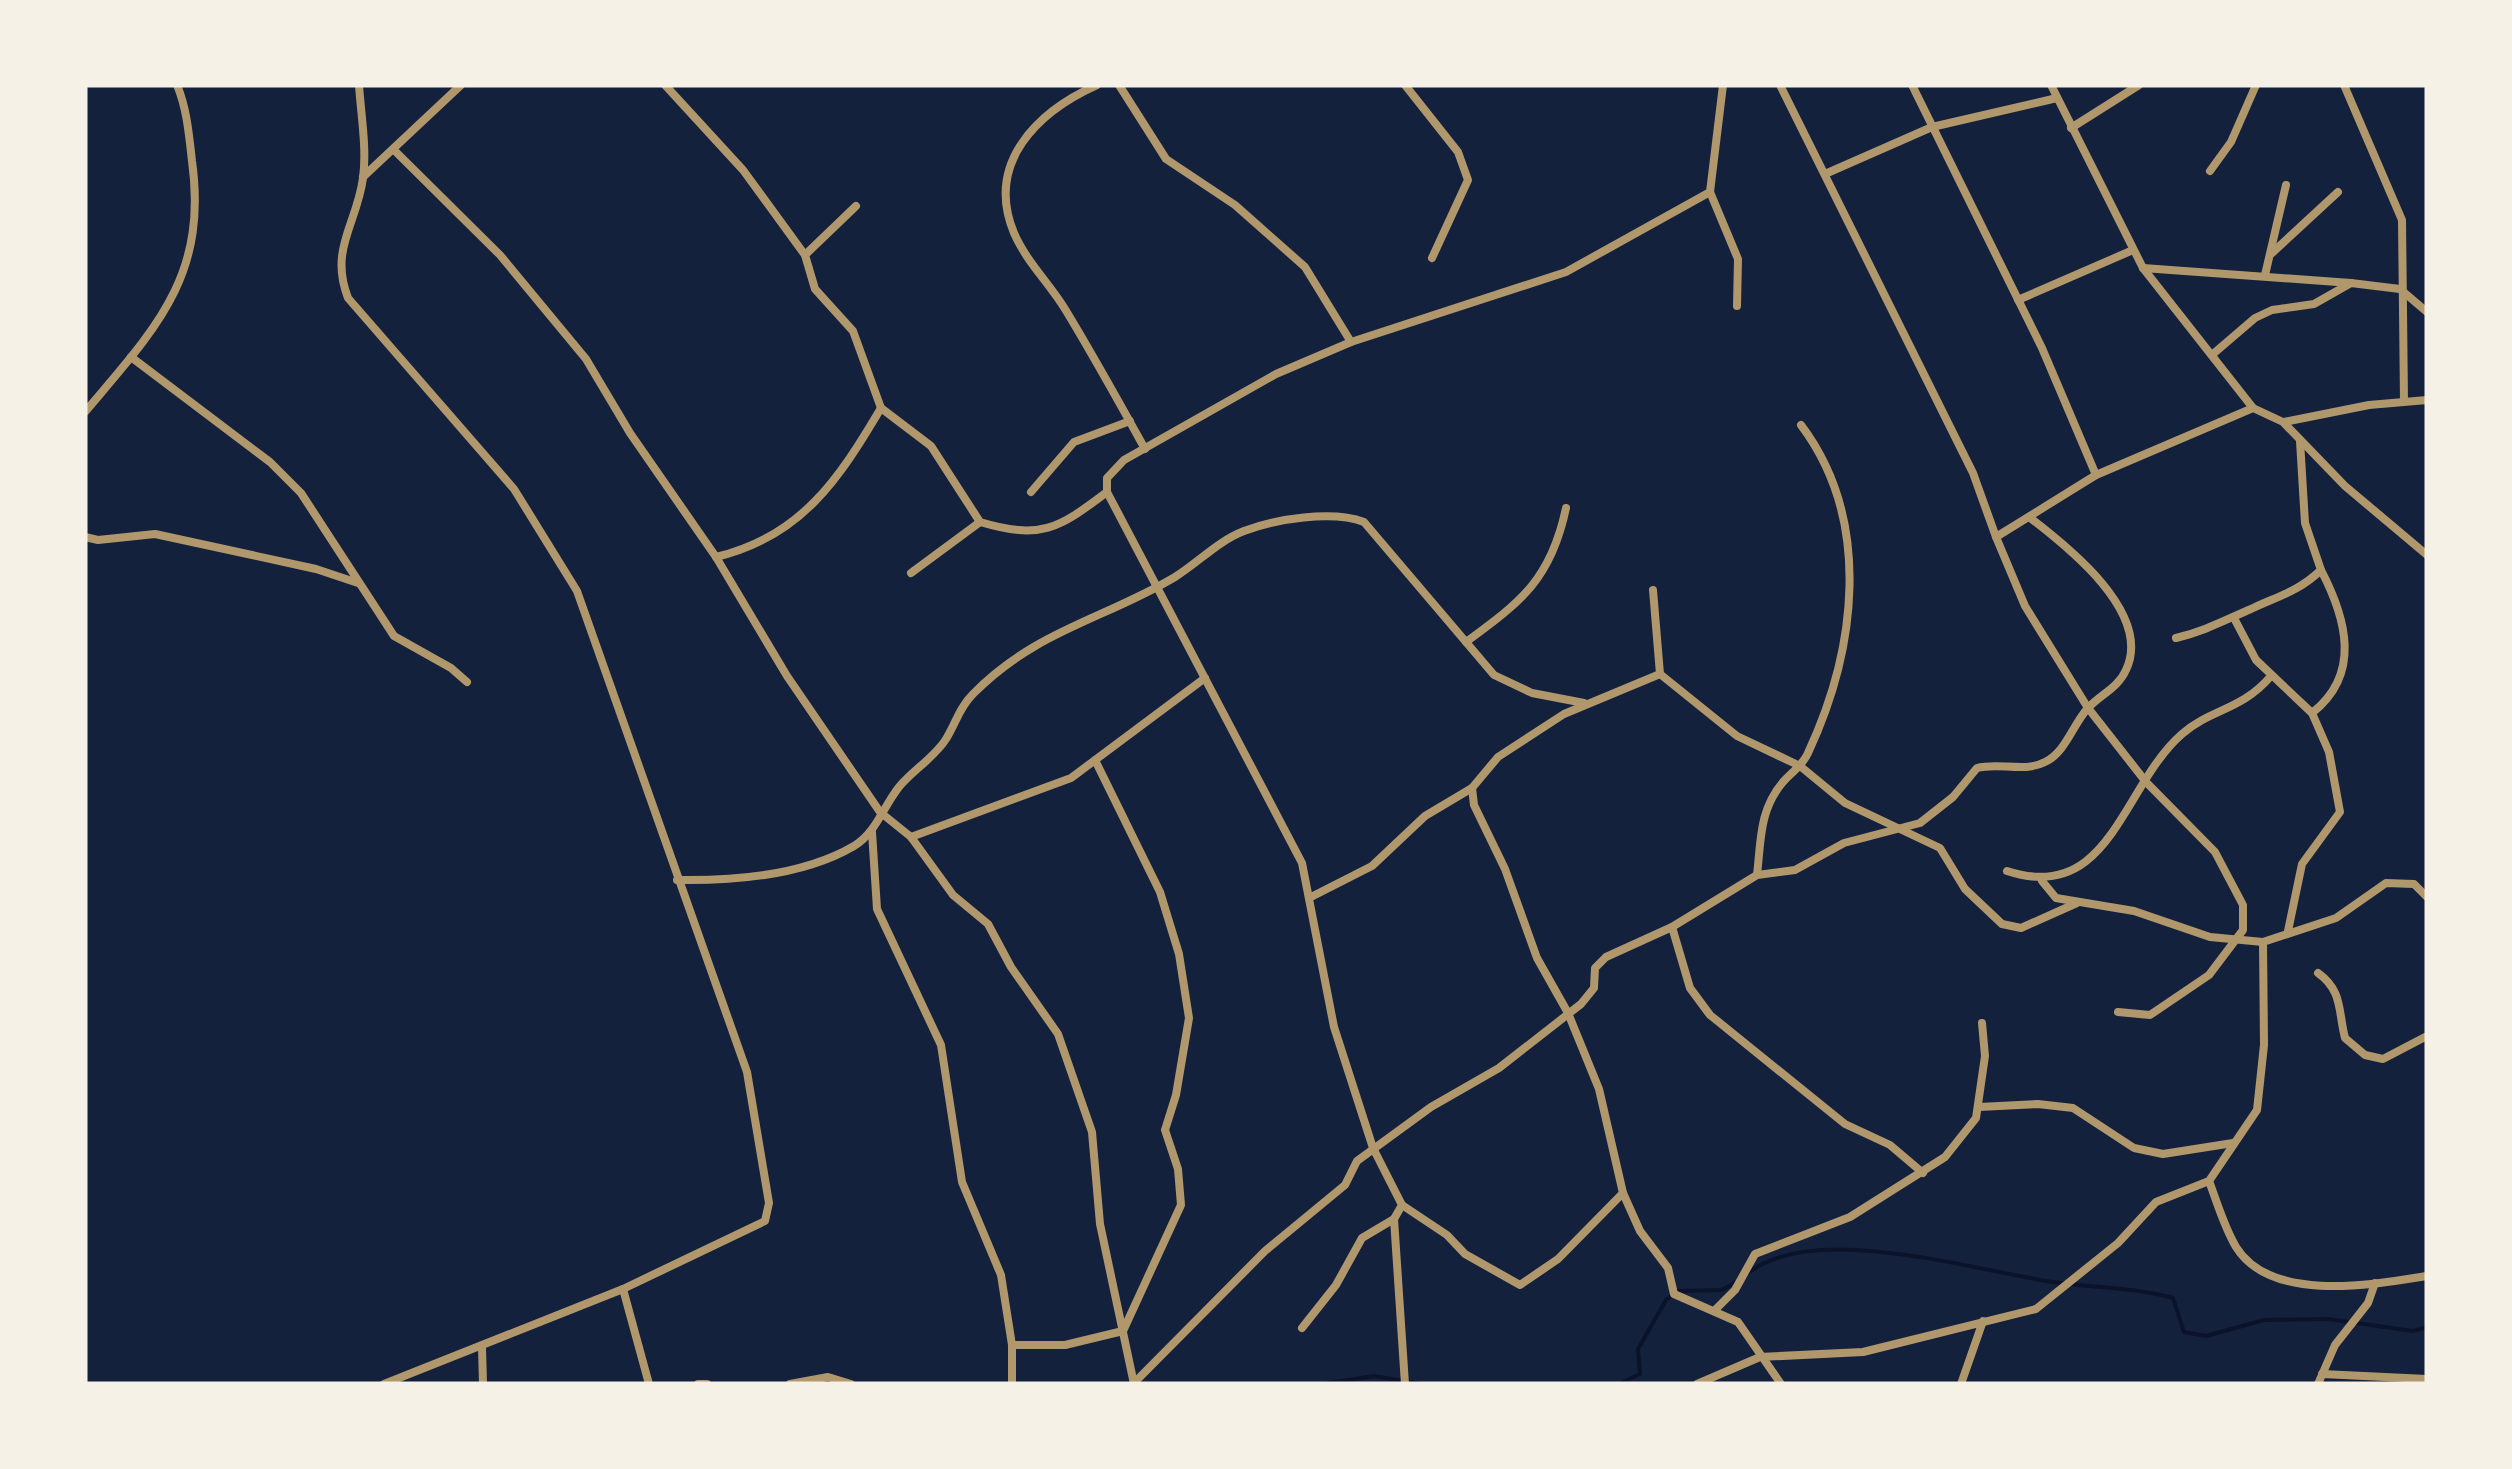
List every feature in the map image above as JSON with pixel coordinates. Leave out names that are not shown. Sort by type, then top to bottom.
[{"type":"street","points":[[85,412],[171,305],[190,257],[197,195],[177,85]]},
{"type":"street","points":[[360,85],[363,178],[342,247],[339,275],[348,298],[494,463],[560,558],[577,591],[677,880],[717,979],[746,1072],[769,1213],[765,1221],[623,1289],[384,1384]]},
{"type":"street","points":[[363,178],[461,85]]},
{"type":"street","points":[[665,85],[744,170],[806,256],[815,289],[853,331],[882,408],[931,446],[980,522],[1016,532],[1051,530],[1107,492]]},
{"type":"street","points":[[1097,85],[1061,106],[1026,136],[1012,154],[1006,188],[1014,234],[1063,304],[1144,448]]},
{"type":"street","points":[[1120,85],[1166,159],[1235,204],[1304,266],[1351,342]]},
{"type":"street","points":[[1406,85],[1458,152],[1468,180],[1432,258]]},
{"type":"street","points":[[1723,85],[1710,192],[1738,258],[1737,306]]},
{"type":"street","points":[[1780,85],[1973,474],[2025,606],[2088,708],[2146,782],[2214,852],[2228,874],[2245,917],[2238,941],[2210,975],[2157,1012],[2144,1017],[2118,1012]]},
{"type":"street","points":[[1912,85],[2018,300],[2096,475]]},
{"type":"street","points":[[2051,85],[2143,268],[2252,408],[2283,422],[2427,556]]},
{"type":"street","points":[[2071,128],[2140,85]]},
{"type":"street","points":[[2210,171],[2237,130],[2256,85]]},
{"type":"street","points":[[2344,85],[2402,220],[2404,400]]},
{"type":"street","points":[[1826,174],[1932,127],[2057,98]]},
{"type":"street","points":[[395,150],[462,215],[586,359],[630,433],[716,557],[787,676],[880,812],[911,837],[953,895],[988,924],[1058,1034],[1092,1132],[1100,1224],[1134,1384]]},
{"type":"street","points":[[2265,275],[2286,185]]},
{"type":"street","points":[[1623,1193],[1558,1259],[1520,1285],[1465,1254],[1402,1204],[1374,1148],[1334,1027],[1302,863],[1107,492],[1112,470],[1276,374],[1351,342],[1566,272],[1710,192]]},
{"type":"street","points":[[2271,254],[2338,192]]},
{"type":"street","points":[[806,256],[856,206]]},
{"type":"street","points":[[2018,300],[2133,250]]},
{"type":"street","points":[[2143,268],[2400,289],[2427,312]]},
{"type":"street","points":[[2212,354],[2255,318],[2272,310],[2314,304],[2352,283]]},
{"type":"street","points":[[131,357],[159,375],[201,414],[270,462],[300,493],[394,636],[451,668],[467,682]]},
{"type":"street","points":[[2283,422],[2404,400],[2427,400]]},
{"type":"street","points":[[716,557],[764,541],[804,516],[856,450],[882,408]]},
{"type":"street","points":[[1996,537],[2096,475],[2252,408]]},
{"type":"street","points":[[1031,492],[1074,442],[1130,421]]},
{"type":"street","points":[[1757,875],[1763,814],[1784,781],[1800,766],[1829,695],[1846,632],[1850,547],[1844,512],[1801,425]]},
{"type":"street","points":[[2300,441],[2305,523],[2320,570],[2339,604],[2346,632],[2333,693],[2312,713]]},
{"type":"street","points":[[1466,642],[1515,606],[1542,577],[1566,508]]},
{"type":"street","points":[[1134,1384],[1265,1251],[1345,1185],[1351,1169],[1374,1148],[1430,1107],[1499,1068],[1591,996],[1595,968],[1606,957],[1672,927],[1757,875],[1794,870],[1844,843],[1932,815],[1977,768],[2043,764],[2054,756],[2088,708],[2125,673],[2131,647],[2127,631],[2090,567],[2030,517]]},
{"type":"street","points":[[1012,1384],[1012,1345],[999,1268],[962,1182],[940,1045],[877,909],[872,832],[880,812],[911,773],[943,744],[958,712],[993,676],[1074,622],[1155,586],[1241,532],[1285,522],[1357,519],[1397,556],[1503,682],[1585,703]]},
{"type":"street","points":[[911,573],[980,522]]},
{"type":"street","points":[[85,537],[98,540],[155,534],[316,569],[360,584]]},
{"type":"street","points":[[2176,638],[2220,627],[2302,588],[2320,570]]},
{"type":"street","points":[[1653,590],[1660,674],[1737,736],[1800,766],[1845,803],[1940,848],[1965,889],[2010,928],[2038,922],[2077,903]]},
{"type":"street","points":[[2234,618],[2256,660],[2312,713],[2328,752],[2340,812],[2302,864],[2288,930]]},
{"type":"street","points":[[1309,898],[1372,866],[1425,816],[1472,788],[1498,758],[1585,703],[1660,674]]},
{"type":"street","points":[[2007,871],[2042,881],[2070,872],[2092,856],[2183,733],[2243,703],[2270,676]]},
{"type":"street","points":[[911,837],[1071,778],[1205,678]]},
{"type":"street","points":[[1095,760],[1160,892],[1179,954],[1189,1018],[1176,1095],[1165,1130],[1178,1168],[1182,1204],[1124,1330]]},
{"type":"street","points":[[1472,788],[1474,805],[1505,870],[1537,958],[1568,1014],[1603,1099],[1623,1193],[1640,1231],[1668,1268],[1674,1294],[1716,1309],[1738,1322],[1780,1384]]},
{"type":"street","points":[[677,880],[750,878],[840,854],[872,832]]},
{"type":"street","points":[[2042,881],[2056,898],[2134,911],[2194,933],[2238,941],[2263,942],[2288,930],[2336,918],[2386,884],[2414,884],[2427,897]]},
{"type":"street","points":[[1672,927],[1690,988],[1710,1015],[1844,1124],[1890,1144],[1924,1173]]},
{"type":"street","points":[[1697,1384],[1760,1357],[1863,1352],[2036,1309],[2118,1243],[2156,1202],[2208,1181],[2257,1110],[2262,1086],[2263,942]]},
{"type":"street","points":[[2318,973],[2329,981],[2340,1000],[2345,1038],[2364,1055],[2383,1060],[2427,1036]]},
{"type":"street","points":[[1716,1309],[1735,1290],[1755,1254],[1850,1217],[1924,1173],[1962,1138],[1975,1123],[1978,1107],[1985,1056],[1982,1023]]},
{"type":"street","points":[[1978,1107],[2038,1104],[2073,1108],[2134,1148],[2163,1154],[2233,1143]]},
{"type":"street","points":[[2208,1181],[2236,1248],[2274,1280],[2302,1286],[2427,1276]]},
{"type":"street","points":[[1302,1328],[1336,1285],[1362,1238],[1394,1219],[1402,1204]]},
{"type":"street","points":[[1394,1219],[1404,1384]]},
{"type":"street","points":[[2318,1384],[2335,1345],[2368,1302],[2374,1283]]},
{"type":"street","points":[[623,1289],[649,1384]]},
{"type":"street","points":[[1962,1384],[1983,1321]]},
{"type":"street","points":[[1012,1345],[1064,1344],[1124,1330]]},
{"type":"street","points":[[482,1347],[483,1384]]},
{"type":"street","points":[[2322,1374],[2427,1379]]},
{"type":"street","points":[[790,1384],[828,1377],[851,1384]]},
{"type":"street","points":[[698,1384],[707,1384]]},
{"type":"waterway","points":[[1748,1273],[1777,1258],[1813,1251],[1853,1250],[1939,1260],[2053,1282],[2158,1294],[2173,1298],[2184,1332],[2206,1336],[2264,1320],[2328,1319],[2413,1331],[2427,1327]]},
{"type":"waterway","points":[[1619,1384],[1640,1374],[1638,1349],[1666,1300],[1677,1291],[1722,1290],[1736,1282]]},
{"type":"waterway","points":[[1322,1384],[1374,1376],[1422,1384]]}]
